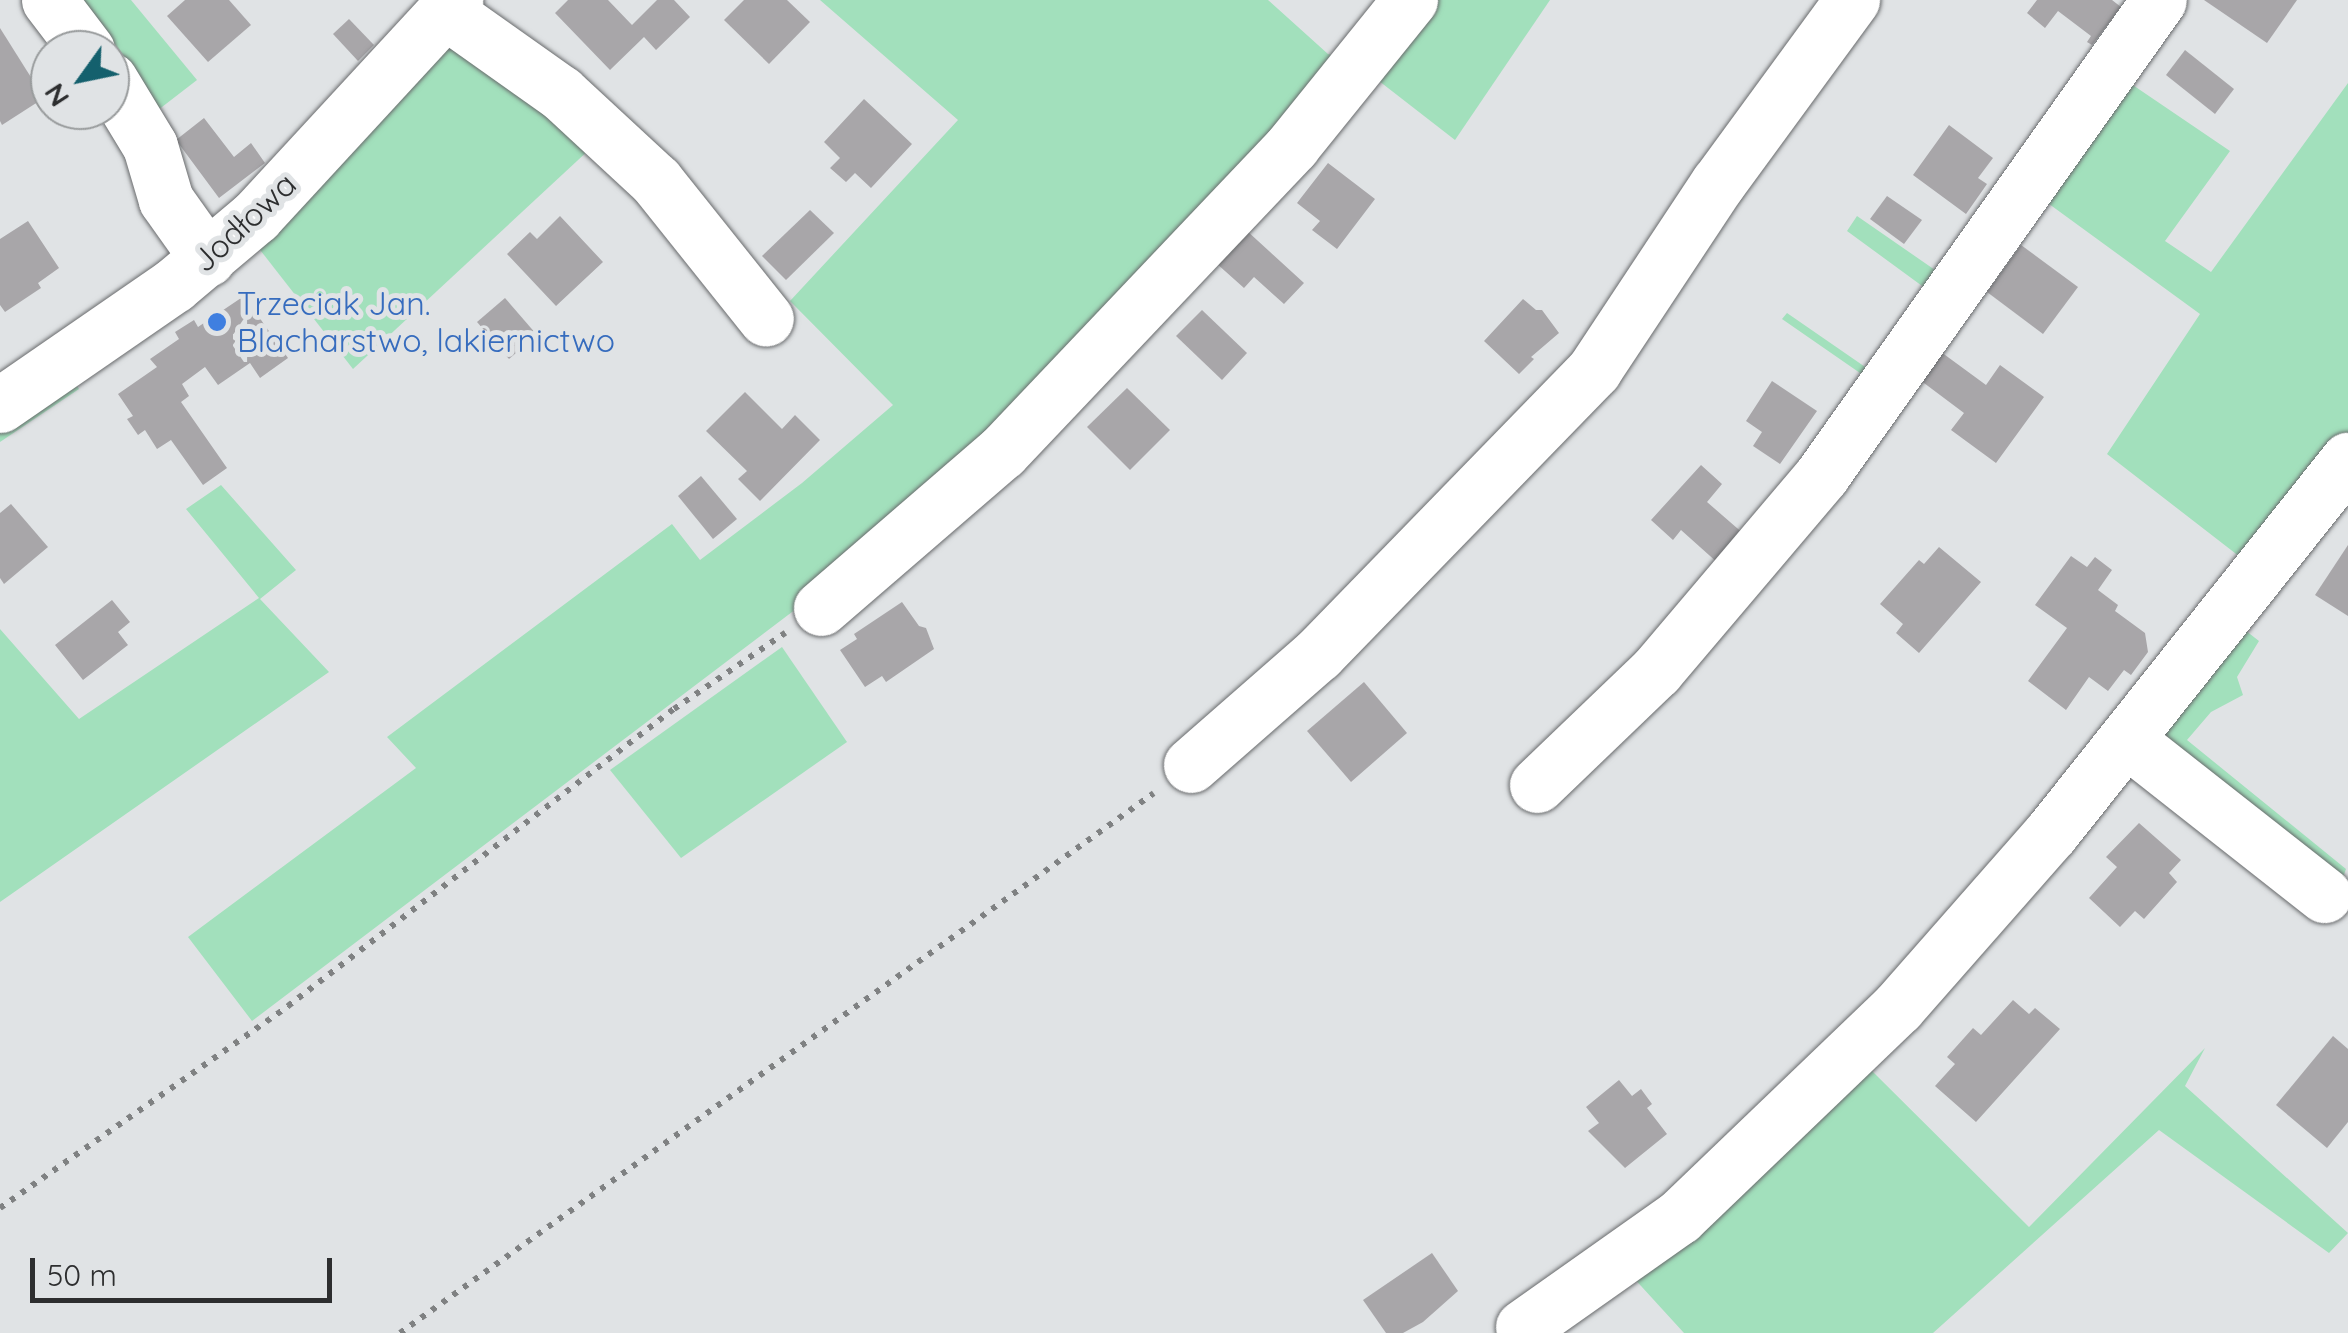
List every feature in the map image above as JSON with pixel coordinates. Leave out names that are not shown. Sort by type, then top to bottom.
[{"type":"street","points":[[49,0],[72,30]]},
{"type":"street","points":[[821,608],[1002,452],[1292,146],[1410,0]]},
{"type":"street","points":[[1192,766],[1318,654],[1594,370],[1718,183],[1852,0]]},
{"type":"street","points":[[1537,785],[1656,671],[1822,475],[2159,0]]},
{"type":"street","points":[[450,6],[560,93],[656,181],[766,319]]},
{"type":"street","name":"Jodłowa","points":[[0,405],[208,259],[280,192],[450,6]]},
{"type":"street","points":[[130,109],[166,200],[208,259]]},
{"type":"street","points":[[1523,1327],[1679,1216],[1898,1007],[2127,740],[2348,460]]},
{"type":"street","points":[[2127,740],[2324,895]]},
{"type":"path","points":[[0,1208],[288,1006],[674,710],[821,608]]},
{"type":"path","points":[[400,1333],[1192,766]]},
{"type":"green space","points":[[61,0],[131,0],[197,80],[149,117],[130,92],[130,30],[84,30]]},
{"type":"green space","points":[[820,0],[1268,0],[1328,54],[1349,59],[854,565],[252,1021],[188,937],[416,768],[387,737],[672,524],[700,560],[802,483],[893,405],[790,301],[958,120]]},
{"type":"green space","points":[[1424,0],[1550,0],[1455,140],[1370,74]]},
{"type":"green space","points":[[445,37],[591,148],[353,369],[250,237]]},
{"type":"green space","points":[[2118,75],[2230,151],[2165,241],[2211,272],[2348,83],[2348,447],[2253,567],[2107,454],[2200,314],[2034,193]]},
{"type":"green space","points":[[1857,216],[1948,279],[1873,382],[1782,319],[1787,313],[1871,371],[1929,291],[1847,231]]},
{"type":"green space","points":[[70,375],[79,389],[0,442],[0,421]]},
{"type":"green space","points":[[221,485],[296,570],[260,599],[329,672],[0,902],[0,629],[79,719],[259,598],[186,509]]},
{"type":"green space","points":[[2241,627],[2259,641],[2237,677],[2243,695],[2211,712],[2187,740],[2346,869],[2342,880],[2147,740]]},
{"type":"green space","points":[[782,647],[847,742],[681,858],[610,770]]},
{"type":"green space","points":[[2205,1048],[2185,1086],[2348,1233],[2329,1253],[2159,1130],[1933,1333],[1684,1333],[1631,1275],[1870,1069],[2029,1227]]},
{"type":"building","points":[[185,0],[229,0],[251,25],[208,62],[167,16]]},
{"type":"building","points":[[568,0],[608,0],[632,25],[657,0],[674,0],[690,17],[656,50],[644,37],[610,70],[555,13]]},
{"type":"building","points":[[744,0],[787,0],[810,22],[769,64],[724,20]]},
{"type":"building","points":[[2037,0],[2112,0],[2121,7],[2092,45],[2087,42],[2091,36],[2058,11],[2045,28],[2027,13]]},
{"type":"building","points":[[2204,0],[2297,0],[2267,43]]},
{"type":"building","points":[[349,19],[374,45],[358,61],[333,34]]},
{"type":"building","points":[[0,28],[30,76],[30,107],[2,125]]},
{"type":"building","points":[[2185,50],[2234,89],[2215,114],[2166,75]]},
{"type":"building","points":[[864,99],[912,144],[871,188],[855,173],[846,182],[830,168],[840,158],[824,142]]},
{"type":"building","points":[[204,118],[234,157],[251,143],[265,163],[219,198],[176,140]]},
{"type":"building","points":[[1949,125],[1993,158],[1978,178],[1987,184],[1966,214],[1913,175]]},
{"type":"building","points":[[1328,163],[1375,199],[1337,249],[1312,230],[1320,221],[1297,203]]},
{"type":"building","points":[[1887,196],[1922,220],[1904,244],[1870,219]]},
{"type":"building","points":[[810,210],[834,233],[786,280],[762,256]]},
{"type":"building","points":[[560,216],[603,262],[556,306],[507,254],[530,232],[537,239]]},
{"type":"building","points":[[28,221],[59,268],[38,283],[41,288],[5,312],[0,305],[0,239]]},
{"type":"building","points":[[1246,230],[1304,283],[1284,304],[1254,277],[1244,288],[1216,263]]},
{"type":"building","points":[[2021,245],[2078,287],[2043,334],[1987,292]]},
{"type":"building","points":[[244,296],[288,358],[260,378],[250,363],[218,385],[205,367],[182,384],[189,396],[181,402],[227,468],[203,485],[171,440],[157,449],[145,430],[138,435],[127,419],[133,416],[118,394],[157,367],[150,359],[179,339],[175,332],[194,320],[198,327]]},
{"type":"building","points":[[505,298],[537,335],[509,359],[477,322]]},
{"type":"building","points":[[1523,299],[1536,310],[1542,310],[1559,333],[1531,357],[1534,359],[1519,374],[1484,341]]},
{"type":"building","points":[[1202,310],[1247,353],[1222,380],[1176,336]]},
{"type":"building","points":[[1941,352],[1986,385],[2000,365],[2044,397],[1996,463],[1951,430],[1964,413],[1920,380]]},
{"type":"building","points":[[1772,381],[1817,411],[1780,464],[1753,446],[1762,432],[1746,421]]},
{"type":"building","points":[[1127,388],[1170,430],[1130,470],[1087,427]]},
{"type":"building","points":[[745,392],[782,429],[795,415],[820,440],[760,501],[738,479],[747,471],[706,431]]},
{"type":"building","points":[[1701,465],[1722,484],[1707,502],[1745,535],[1719,564],[1681,530],[1673,540],[1651,520]]},
{"type":"building","points":[[701,476],[737,519],[713,539],[678,496]]},
{"type":"building","points":[[11,504],[48,547],[4,584],[0,578],[0,513]]},
{"type":"building","points":[[2348,545],[2348,616],[2315,595]]},
{"type":"building","points":[[1939,547],[1981,582],[1919,653],[1896,633],[1903,624],[1880,604],[1919,560],[1924,564]]},
{"type":"building","points":[[2071,556],[2087,567],[2095,557],[2112,570],[2098,590],[2118,605],[2115,611],[2145,633],[2148,652],[2131,675],[2124,670],[2108,691],[2089,677],[2066,710],[2028,681],[2067,628],[2035,605]]},
{"type":"building","points":[[112,600],[130,622],[118,632],[128,645],[83,680],[55,645]]},
{"type":"building","points":[[902,602],[919,626],[926,628],[934,649],[886,682],[882,676],[865,687],[840,650],[857,639],[854,634]]},
{"type":"building","points":[[1364,682],[1407,733],[1351,782],[1307,731]]},
{"type":"building","points":[[2139,823],[2181,860],[2169,873],[2177,882],[2144,919],[2135,911],[2120,927],[2089,898],[2117,867],[2106,857]]},
{"type":"building","points":[[2013,1000],[2029,1014],[2035,1008],[2060,1029],[1976,1122],[1935,1086],[1955,1064],[1947,1057],[1973,1028],[1981,1035]]},
{"type":"building","points":[[2333,1036],[2348,1049],[2348,1122],[2327,1148],[2276,1105]]},
{"type":"building","points":[[1619,1080],[1632,1096],[1641,1089],[1652,1104],[1647,1108],[1667,1134],[1625,1168],[1588,1131],[1599,1123],[1586,1107]]},
{"type":"building","points":[[1432,1253],[1458,1291],[1423,1322],[1403,1333],[1386,1333],[1363,1300]]},
{"type":"place","name":"Trzeciak Jan. Blacharstwo, lakiernictwo","points":[[217,322]]}]
